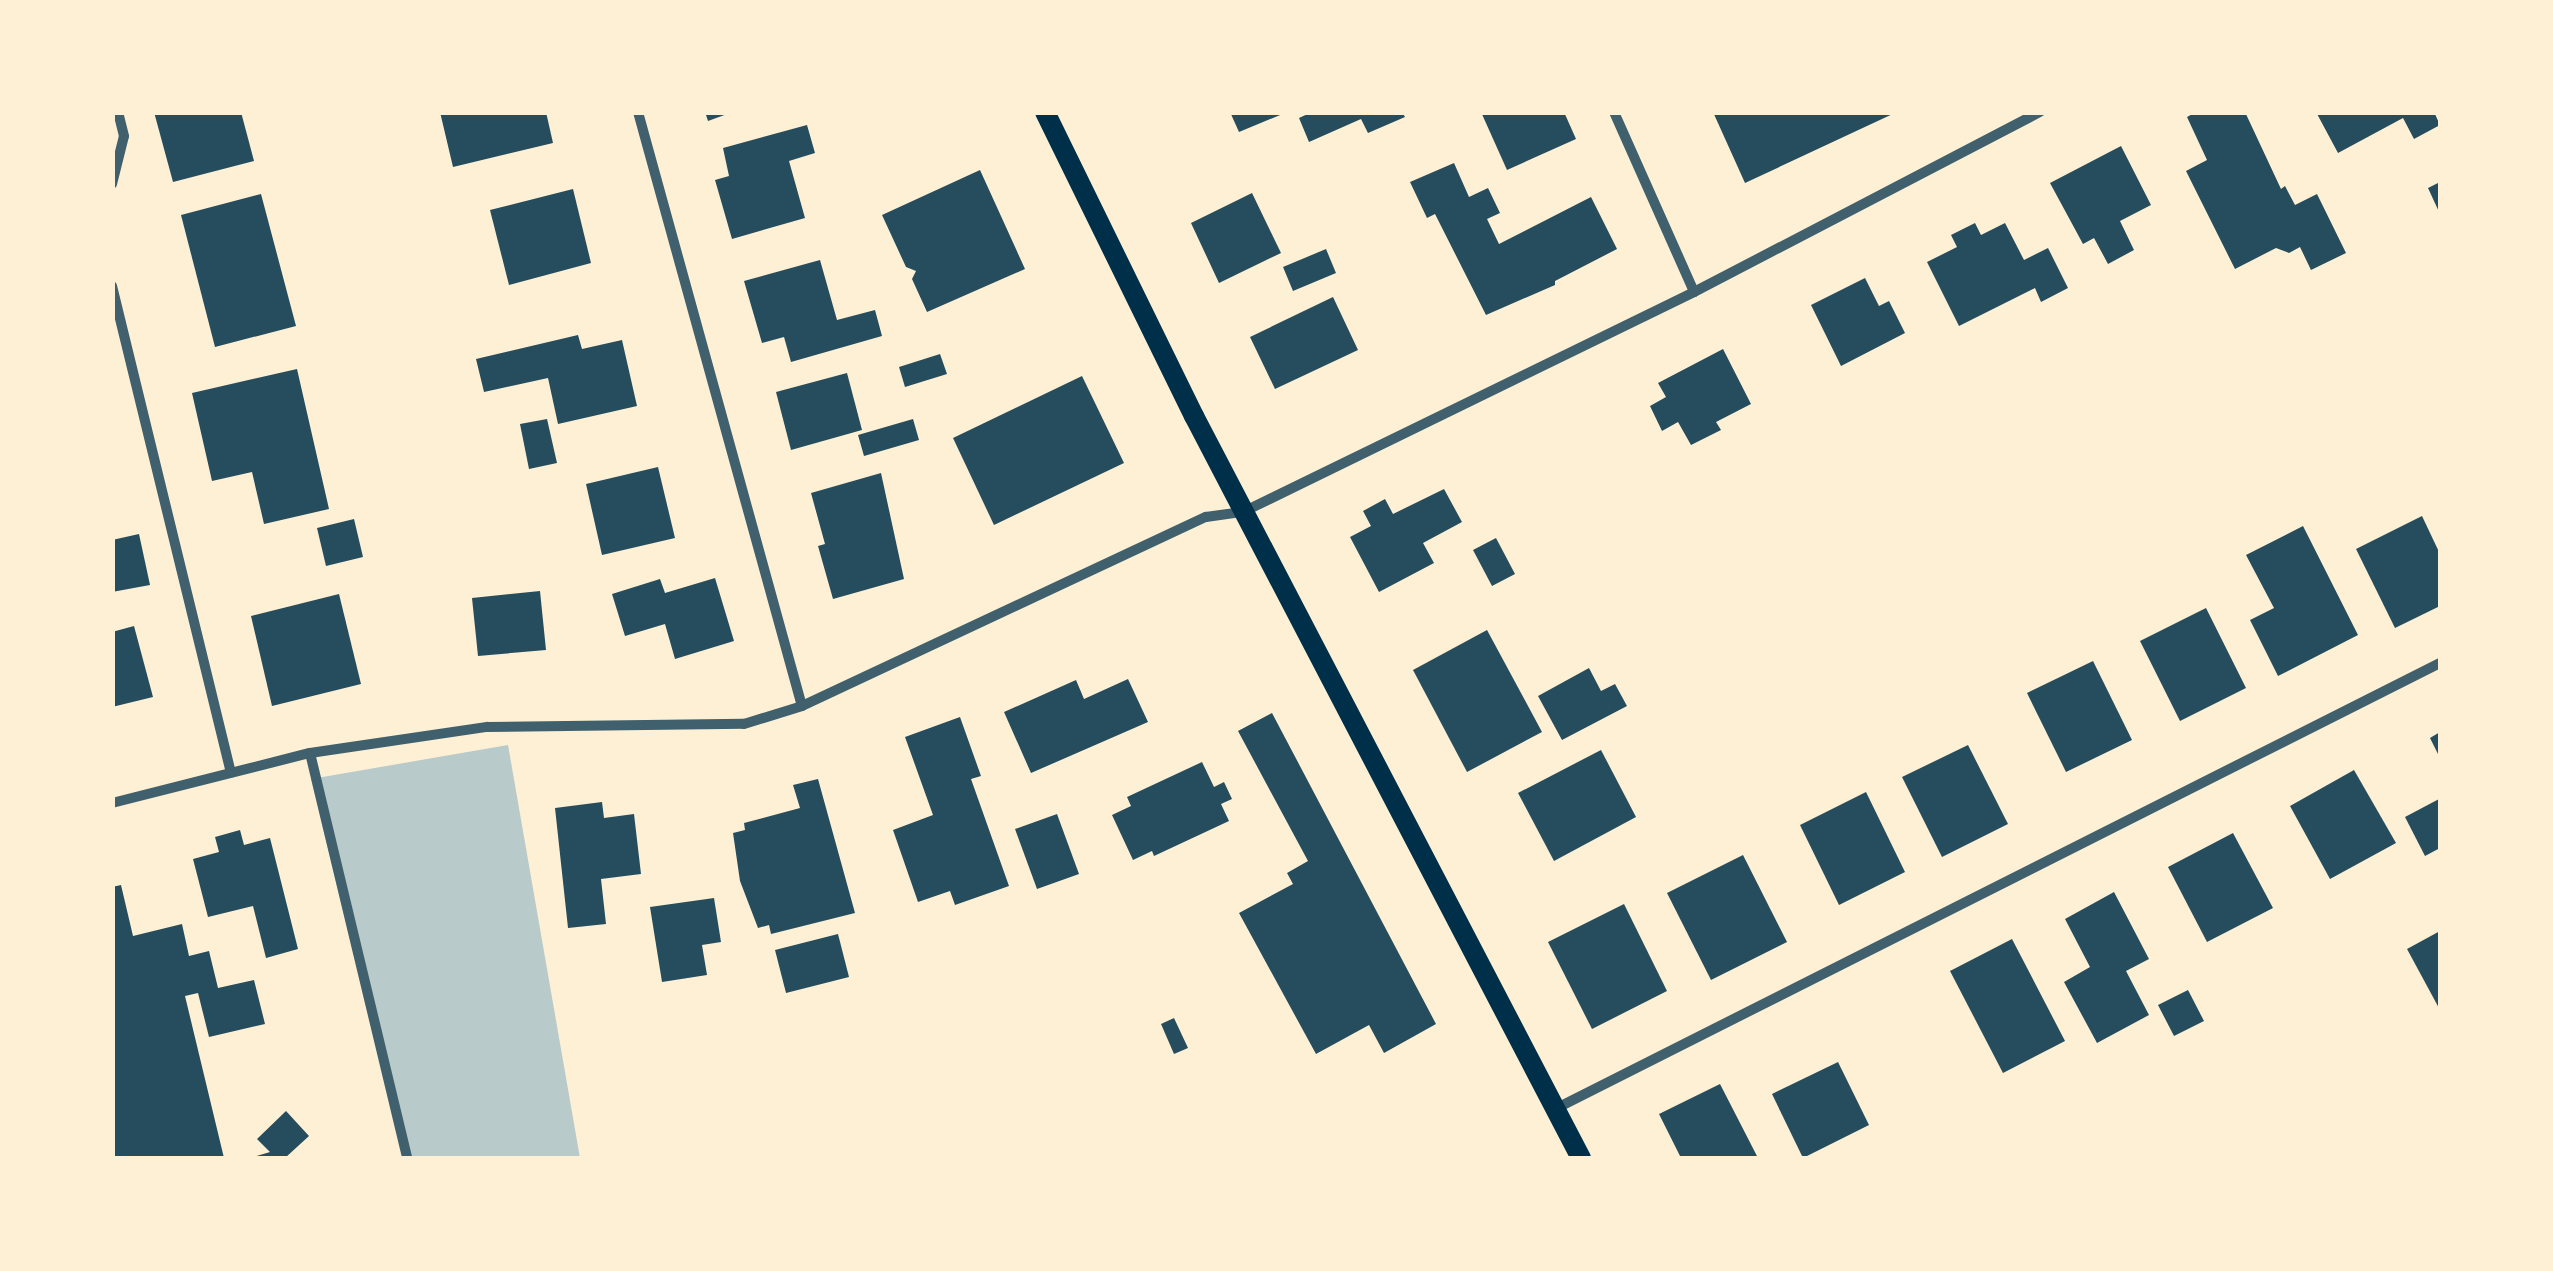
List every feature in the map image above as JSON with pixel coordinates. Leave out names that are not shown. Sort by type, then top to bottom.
[{"type":"main road","points":[[1045,112],[1243,512],[1580,1158]]},
{"type":"street","points":[[112,184],[124,136],[118,112]]},
{"type":"street","points":[[638,112],[802,706]]},
{"type":"street","points":[[1614,112],[1694,292]]},
{"type":"street","points":[[112,803],[310,753],[487,727],[744,724],[802,706],[1190,524],[1243,512],[1694,292],[2040,112]]},
{"type":"street","points":[[112,286],[231,773]]},
{"type":"street","points":[[1554,1109],[2440,662]]},
{"type":"street","points":[[310,753],[407,1158]]},
{"type":"shaded area","points":[[508,745],[580,1158],[403,1158],[311,779]]},
{"type":"building","points":[[154,112],[241,112],[254,161],[173,182]]},
{"type":"building","points":[[440,112],[546,112],[553,143],[453,167]]},
{"type":"building","points":[[705,112],[730,112],[730,113],[708,121]]},
{"type":"building","points":[[1230,112],[1285,112],[1285,113],[1239,132]]},
{"type":"building","points":[[1312,112],[1402,112],[1405,117],[1368,133],[1361,119],[1309,142],[1299,118]]},
{"type":"building","points":[[1481,112],[1564,112],[1576,139],[1507,170]]},
{"type":"building","points":[[1713,112],[1897,112],[1745,183]]},
{"type":"building","points":[[2196,112],[2245,112],[2281,189],[2285,186],[2295,205],[2317,194],[2346,253],[2311,270],[2300,247],[2289,253],[2276,248],[2235,269],[2186,171],[2207,160],[2187,117]]},
{"type":"building","points":[[2316,112],[2434,112],[2440,125],[2414,139],[2403,118],[2338,153]]},
{"type":"building","points":[[807,125],[815,153],[789,161],[805,218],[732,239],[715,180],[729,176],[723,148]]},
{"type":"building","points":[[2121,146],[2151,205],[2120,221],[2134,250],[2108,264],[2094,238],[2083,244],[2050,183]]},
{"type":"building","points":[[1454,163],[1469,197],[1488,188],[1500,213],[1487,219],[1499,244],[1591,197],[1617,249],[1555,281],[1555,285],[1486,315],[1435,214],[1427,218],[1410,182]]},
{"type":"building","points":[[980,170],[1025,269],[927,312],[912,279],[916,271],[906,267],[882,215]]},
{"type":"building","points":[[2440,182],[2440,214],[2428,188]]},
{"type":"building","points":[[573,189],[591,263],[509,285],[490,210]]},
{"type":"building","points":[[1252,193],[1281,253],[1219,283],[1191,223]]},
{"type":"building","points":[[261,194],[296,326],[215,347],[181,215]]},
{"type":"building","points":[[1975,223],[1981,235],[2005,223],[2024,260],[2048,248],[2068,288],[2041,302],[2035,288],[1959,326],[1927,262],[1957,247],[1951,235]]},
{"type":"building","points":[[1326,249],[1336,273],[1293,291],[1283,267]]},
{"type":"building","points":[[820,260],[837,320],[875,310],[882,336],[791,362],[784,337],[762,343],[744,281]]},
{"type":"building","points":[[1865,278],[1879,306],[1889,301],[1905,333],[1841,366],[1811,305]]},
{"type":"building","points":[[1333,297],[1358,350],[1275,389],[1250,337]]},
{"type":"building","points":[[578,335],[582,349],[622,340],[637,406],[558,424],[548,378],[484,392],[476,359]]},
{"type":"building","points":[[1723,349],[1751,404],[1716,422],[1721,430],[1691,445],[1678,422],[1662,431],[1650,406],[1666,397],[1658,383]]},
{"type":"building","points":[[940,354],[947,374],[905,387],[899,367]]},
{"type":"building","points":[[297,369],[329,509],[264,524],[252,472],[212,481],[192,393]]},
{"type":"building","points":[[847,373],[862,430],[791,450],[776,392]]},
{"type":"building","points":[[1082,376],[1124,463],[994,525],[953,438]]},
{"type":"building","points":[[547,419],[557,463],[529,469],[520,424]]},
{"type":"building","points":[[913,419],[919,440],[864,456],[858,435]]},
{"type":"building","points":[[658,467],[675,538],[602,555],[586,484]]},
{"type":"building","points":[[881,473],[904,579],[833,599],[818,546],[825,544],[811,493]]},
{"type":"building","points":[[1444,489],[1462,522],[1423,543],[1434,563],[1379,592],[1350,537],[1371,526],[1363,511],[1385,499],[1393,514]]},
{"type":"building","points":[[2422,516],[2440,554],[2440,606],[2395,628],[2356,549]]},
{"type":"building","points":[[354,519],[363,557],[326,566],[317,528]]},
{"type":"building","points":[[2303,526],[2358,635],[2278,676],[2250,620],[2274,608],[2246,555]]},
{"type":"building","points":[[139,534],[150,585],[112,592],[112,540]]},
{"type":"building","points":[[1496,538],[1515,574],[1492,586],[1473,550]]},
{"type":"building","points":[[715,578],[734,641],[675,659],[665,624],[625,636],[612,594],[660,579],[665,593]]},
{"type":"building","points":[[540,591],[546,650],[478,656],[472,598]]},
{"type":"building","points":[[339,594],[361,684],[272,706],[251,616]]},
{"type":"building","points":[[2206,608],[2246,688],[2180,721],[2140,641]]},
{"type":"building","points":[[134,626],[153,697],[112,707],[112,632]]},
{"type":"building","points":[[1487,630],[1542,732],[1467,772],[1413,670]]},
{"type":"building","points":[[2093,661],[2132,740],[2066,772],[2027,693]]},
{"type":"building","points":[[1589,668],[1601,691],[1615,684],[1627,706],[1562,740],[1538,696]]},
{"type":"building","points":[[1128,679],[1148,722],[1031,773],[1004,712],[1076,680],[1084,699]]},
{"type":"building","points":[[1272,713],[1436,1024],[1384,1053],[1369,1025],[1316,1054],[1239,913],[1293,884],[1287,873],[1308,861],[1238,731]]},
{"type":"building","points":[[960,717],[981,776],[971,779],[1009,886],[955,905],[950,891],[918,902],[893,830],[933,815],[905,737]]},
{"type":"building","points":[[2440,732],[2440,758],[2430,738]]},
{"type":"building","points":[[1968,745],[2008,824],[1942,857],[1902,777]]},
{"type":"building","points":[[1601,750],[1636,817],[1554,861],[1518,793]]},
{"type":"building","points":[[1202,762],[1214,787],[1224,782],[1232,799],[1221,804],[1229,821],[1154,856],[1152,851],[1133,860],[1112,815],[1131,806],[1127,797]]},
{"type":"building","points":[[2354,770],[2396,843],[2330,879],[2290,806]]},
{"type":"building","points":[[818,779],[855,913],[771,934],[769,925],[758,928],[740,881],[733,833],[745,830],[744,823],[800,808],[793,785]]},
{"type":"building","points":[[1866,792],[1905,872],[1839,905],[1800,825]]},
{"type":"building","points":[[2439,799],[2440,848],[2425,856],[2405,817]]},
{"type":"building","points":[[602,802],[604,818],[634,814],[641,874],[601,879],[606,924],[568,928],[555,808]]},
{"type":"building","points":[[1057,814],[1079,874],[1037,889],[1015,829]]},
{"type":"building","points":[[240,830],[244,845],[270,838],[298,949],[266,958],[253,906],[208,917],[193,859],[219,852],[215,837]]},
{"type":"building","points":[[2233,833],[2273,908],[2207,942],[2168,867]]},
{"type":"building","points":[[1743,855],[1787,942],[1711,980],[1667,893]]},
{"type":"building","points":[[121,885],[133,936],[182,924],[189,956],[209,951],[218,988],[254,980],[265,1024],[209,1037],[198,993],[185,996],[224,1158],[112,1158],[112,887]]},
{"type":"building","points":[[2114,892],[2149,959],[2126,971],[2149,1015],[2097,1043],[2064,982],[2090,967],[2065,919]]},
{"type":"building","points":[[714,898],[721,942],[702,945],[707,975],[662,982],[650,907]]},
{"type":"building","points":[[1624,904],[1667,991],[1592,1029],[1548,942]]},
{"type":"building","points":[[2440,931],[2440,1010],[2407,949]]},
{"type":"building","points":[[838,934],[849,977],[786,993],[775,950]]},
{"type":"building","points":[[2012,939],[2065,1041],[2003,1073],[1950,971]]},
{"type":"building","points":[[2188,990],[2204,1021],[2174,1036],[2158,1005]]},
{"type":"building","points":[[1174,1018],[1188,1048],[1174,1054],[1161,1024]]},
{"type":"building","points":[[1838,1062],[1869,1125],[1803,1158],[1772,1094]]},
{"type":"building","points":[[1720,1084],[1758,1158],[1681,1158],[1659,1114]]},
{"type":"building","points":[[286,1111],[309,1136],[285,1158],[250,1158],[270,1152],[257,1139]]}]
